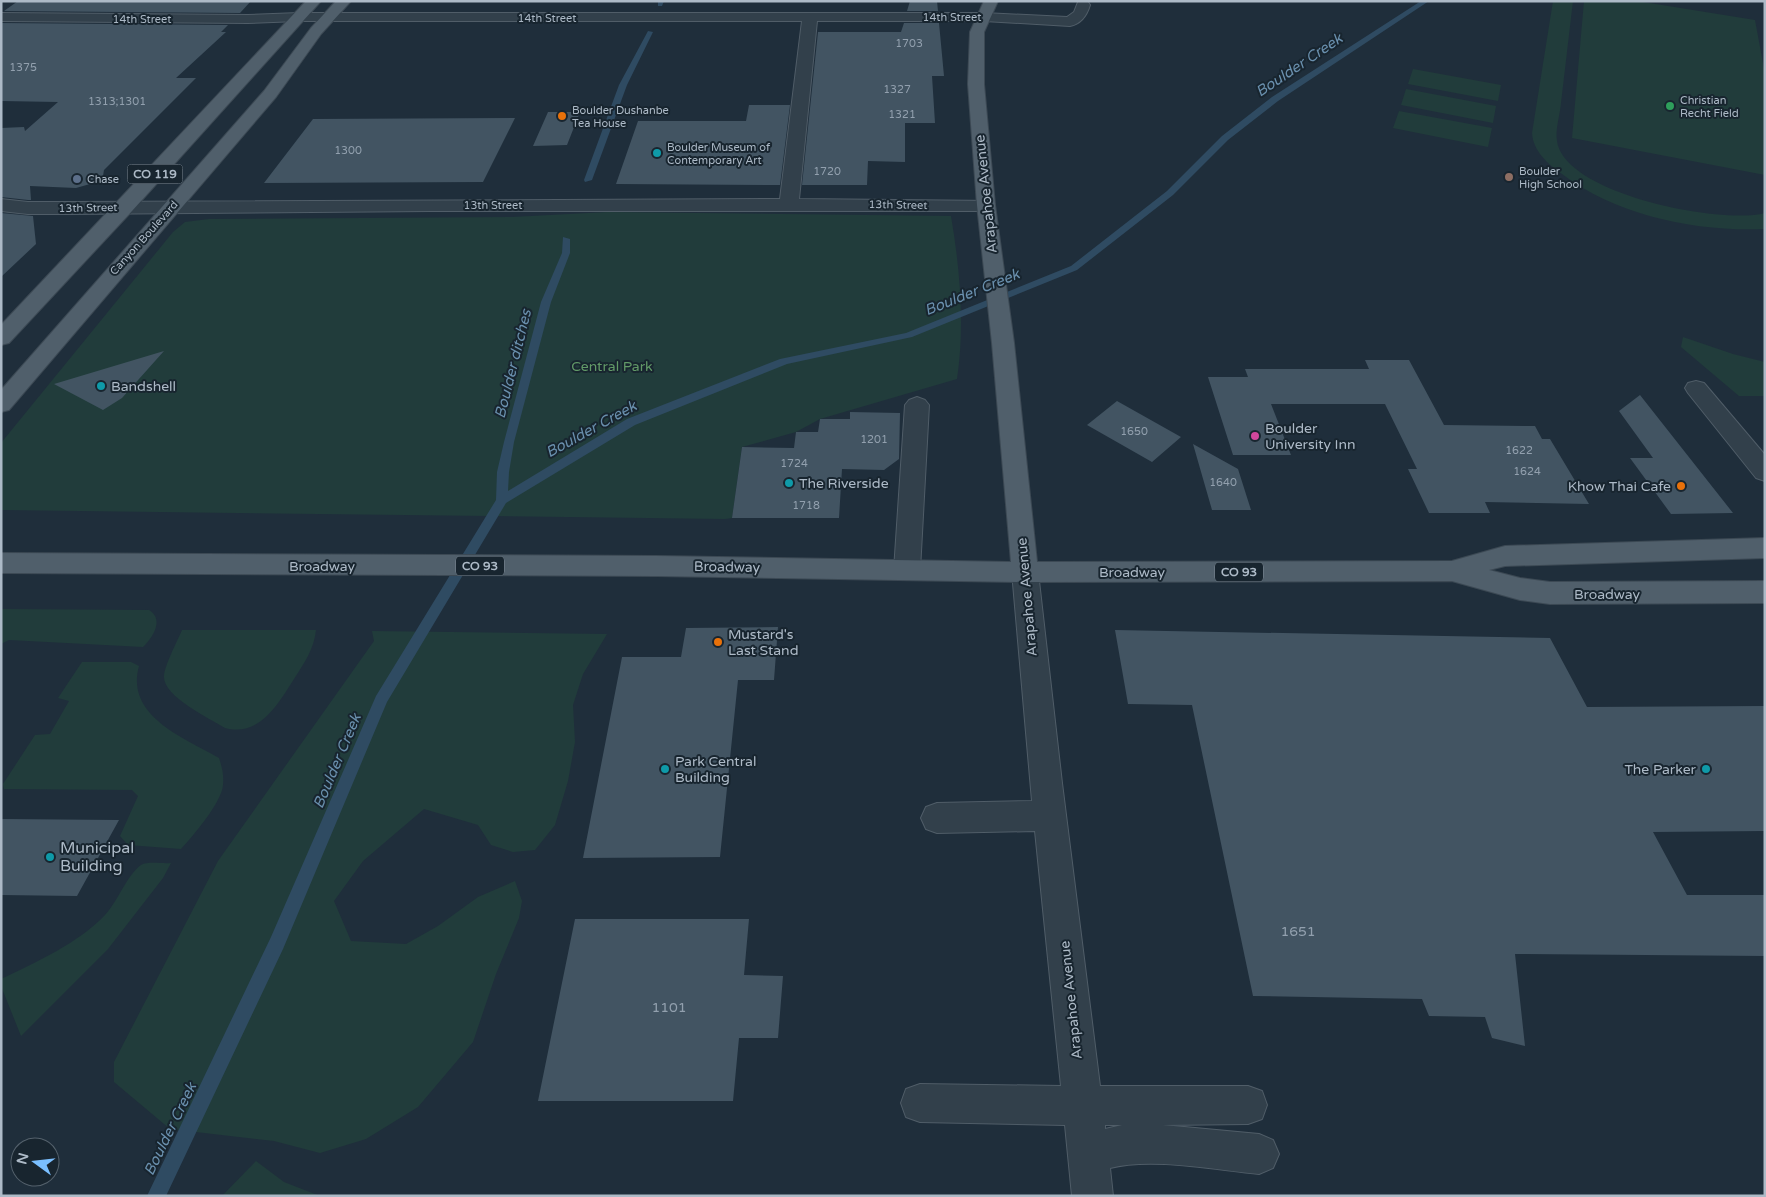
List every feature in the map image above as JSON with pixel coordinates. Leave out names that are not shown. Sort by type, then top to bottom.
[{"type":"main road","name":"CO 119","points":[[1,338],[125,207],[284,31],[314,1]]},
{"type":"main road","name":"Canyon Boulevard","points":[[1,405],[270,94],[328,17],[344,1]]},
{"type":"main road","name":"Arapahoe Avenue","points":[[991,1],[977,32],[975,62],[986,205],[1003,343],[1025,572]]},
{"type":"main road","name":"Broadway","points":[[1,563],[304,566],[657,566],[1025,572],[1452,571],[1505,556],[1765,548]]},
{"type":"main road","name":"Broadway","points":[[1452,571],[1520,590],[1550,593],[1765,592]]},
{"type":"street","points":[[852,1],[852,17]]},
{"type":"street","name":"14th Street","points":[[1,17],[248,19],[299,17],[984,17],[1070,22],[1080,14],[1083,5]]},
{"type":"street","points":[[789,204],[810,18]]},
{"type":"street","name":"13th Street","points":[[1,204],[28,208],[789,204],[986,205]]},
{"type":"street","points":[[1696,388],[1765,472]]},
{"type":"street","points":[[907,570],[917,405]]},
{"type":"street","name":"Arapahoe Avenue","points":[[1025,572],[1092,1196]]},
{"type":"street","points":[[937,818],[1050,816]]},
{"type":"street","points":[[920,1103],[1012,1106],[1082,1104],[1248,1105]]},
{"type":"street","points":[[1088,1154],[1125,1144],[1156,1144],[1259,1154]]},
{"type":"green space","points":[[1553,1],[1573,1],[1557,132],[1557,141],[1566,160],[1586,176],[1615,190],[1648,201],[1715,214],[1744,216],[1765,213],[1765,229],[1712,228],[1685,224],[1632,211],[1584,189],[1547,161],[1535,146],[1532,133]]},
{"type":"green space","name":"Christian Recht Field","points":[[1584,1],[1637,1],[1755,20],[1765,74],[1765,175],[1572,138]]},
{"type":"green space","points":[[1413,69],[1501,85],[1498,101],[1408,84]]},
{"type":"green space","points":[[1406,89],[1496,106],[1493,123],[1401,105]]},
{"type":"green space","points":[[1399,111],[1492,128],[1488,147],[1393,128]]},
{"type":"green space","name":"Central Park","points":[[608,212],[951,216],[957,256],[961,318],[957,379],[820,419],[796,432],[742,447],[732,518],[725,519],[1,510],[1,443],[173,232],[185,222],[209,219],[512,217]]},
{"type":"green space","points":[[1683,337],[1733,354],[1765,362],[1765,396],[1739,396],[1681,347]]},
{"type":"green space","points":[[1,609],[149,610],[154,614],[157,624],[150,639],[143,647],[9,640],[1,644]]},
{"type":"green space","points":[[182,630],[316,630],[313,643],[302,667],[274,708],[258,723],[248,728],[237,730],[225,728],[199,713],[179,699],[166,685],[164,677],[166,667]]},
{"type":"green space","points":[[372,631],[607,634],[583,674],[573,705],[575,742],[568,781],[555,825],[535,850],[513,852],[491,845],[478,825],[424,809],[363,861],[334,901],[351,941],[406,944],[438,926],[478,897],[515,881],[522,901],[519,918],[496,974],[473,1042],[418,1107],[366,1139],[320,1153],[274,1141],[170,1129],[114,1082],[114,1062],[218,861],[374,641]]},
{"type":"green space","points":[[82,662],[131,662],[139,666],[137,683],[141,699],[149,712],[175,733],[219,758],[222,768],[223,785],[218,800],[181,849],[128,845],[120,836],[138,796],[132,790],[4,789],[3,784],[35,735],[50,734],[69,701],[58,698]]},
{"type":"green space","points":[[171,863],[163,878],[108,949],[21,1036],[1,986],[1,979],[70,943],[95,925],[110,909],[131,875],[141,865]]},
{"type":"green space","points":[[256,1161],[284,1182],[320,1196],[222,1196]]},
{"type":"building","points":[[18,1],[251,1],[240,13],[4,11]]},
{"type":"building","points":[[910,1],[937,1],[938,11],[907,11]]},
{"type":"building","points":[[1,23],[228,25],[221,32],[226,32],[176,78],[196,78],[104,170],[103,176],[90,184],[76,188],[30,186],[31,200],[28,200],[1,197],[1,128],[24,127],[25,131],[58,102],[1,101]]},
{"type":"building","points":[[904,23],[939,23],[944,76],[932,76],[935,123],[905,123],[905,162],[868,161],[867,185],[802,185],[818,32],[901,32]]},
{"type":"building","points":[[749,105],[790,105],[780,185],[616,184],[638,121],[746,121]]},
{"type":"building","points":[[548,112],[580,112],[567,145],[533,146]]},
{"type":"building","points":[[515,118],[483,182],[264,183],[313,119]]},
{"type":"building","points":[[1,213],[33,216],[36,244],[1,277]]},
{"type":"building","name":"Bandshell","points":[[164,351],[122,398],[103,410],[54,384]]},
{"type":"building","name":"Boulder University Inn","points":[[1365,360],[1409,360],[1444,425],[1535,426],[1542,439],[1550,439],[1589,504],[1485,502],[1490,513],[1429,513],[1408,469],[1417,469],[1385,404],[1271,404],[1291,455],[1233,455],[1208,377],[1248,377],[1245,369],[1369,369]]},
{"type":"building","name":"Khow Thai Cafe","points":[[1640,395],[1733,513],[1671,514],[1630,458],[1653,458],[1619,411]]},
{"type":"building","points":[[1117,401],[1181,437],[1152,462],[1087,425]]},
{"type":"building","name":"The Riverside","points":[[850,412],[900,413],[899,459],[884,470],[842,469],[839,518],[732,518],[742,447],[794,448],[796,432],[818,432],[820,419],[850,419]]},
{"type":"building","points":[[1193,444],[1238,469],[1251,510],[1212,510]]},
{"type":"building","name":"Park Central Building","points":[[778,627],[774,680],[738,680],[720,857],[583,858],[622,657],[681,657],[686,628]]},
{"type":"building","points":[[1115,630],[1550,638],[1587,707],[1765,706],[1765,831],[1653,832],[1687,895],[1765,895],[1765,956],[1515,954],[1525,1046],[1492,1038],[1485,1017],[1429,1016],[1422,999],[1253,996],[1192,705],[1128,704]]},
{"type":"building","name":"Municipal Building","points":[[1,819],[119,820],[77,896],[1,895]]},
{"type":"building","points":[[575,919],[749,919],[744,975],[783,976],[778,1038],[739,1038],[733,1101],[538,1101]]},
{"type":"waterway","name":"Boulder ditches","points":[[660,5],[661,1]]},
{"type":"waterway","name":"Boulder Creek","points":[[502,500],[631,422],[784,361],[909,335],[1074,268],[1170,193],[1225,138],[1275,99],[1426,1]]},
{"type":"waterway","name":"Boulder ditches","points":[[588,180],[623,85],[650,32]]},
{"type":"waterway","name":"Boulder ditches","points":[[502,500],[503,472],[509,442],[546,302],[566,253],[566,239]]},
{"type":"waterway","name":"Boulder Creek","points":[[156,1196],[277,943],[381,700],[502,500]]},
{"type":"place","name":"Christian Recht Field","points":[[1670,106]]},
{"type":"place","name":"Boulder Dushanbe Tea House","points":[[562,116]]},
{"type":"place","name":"Boulder Museum of Contemporary Art","points":[[657,153]]},
{"type":"place","name":"Boulder High School","points":[[1509,177]]},
{"type":"place","name":"Chase","points":[[77,179]]},
{"type":"place","name":"Bandshell","points":[[101,386]]},
{"type":"place","name":"Boulder University Inn","points":[[1255,436]]},
{"type":"place","name":"The Riverside","points":[[789,483]]},
{"type":"place","name":"Khow Thai Cafe","points":[[1681,486]]},
{"type":"place","name":"Mustard's Last Stand","points":[[718,642]]},
{"type":"place","name":"Park Central Building","points":[[665,769]]},
{"type":"place","name":"The Parker","points":[[1706,769]]},
{"type":"place","name":"Municipal Building","points":[[50,857]]}]
